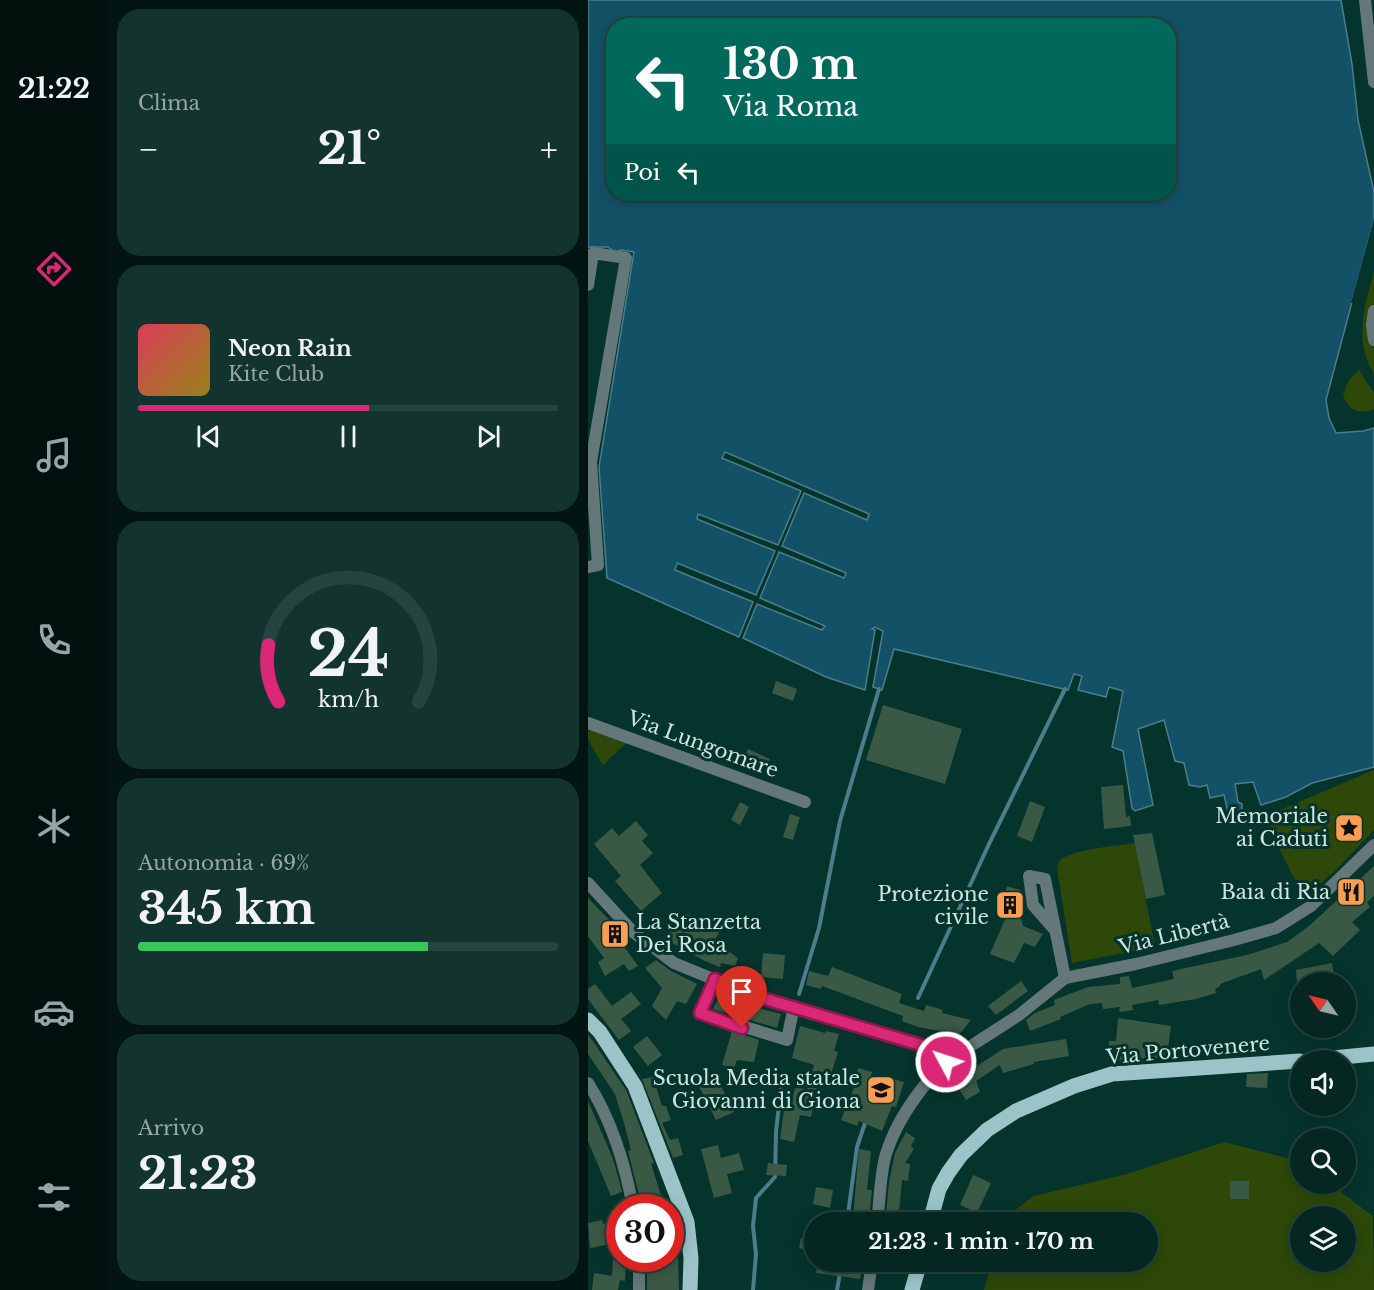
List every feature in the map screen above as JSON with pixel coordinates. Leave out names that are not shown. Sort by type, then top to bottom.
[{"type":"main road","points":[[588,1020],[600,1032],[635,1086],[687,1222],[691,1258],[690,1290]]},
{"type":"main road","points":[[1356,1056],[1374,1054]]},
{"type":"main road","name":"Via Portovenere","points":[[933,1212],[939,1189],[948,1173],[961,1155],[987,1130],[1016,1112],[1074,1086],[1112,1074],[1290,1063]]},
{"type":"main road","points":[[912,1290],[917,1272]]},
{"type":"street","points":[[1365,0],[1374,82]]},
{"type":"street","points":[[588,285],[593,253],[626,258],[591,462],[598,565],[588,567]]},
{"type":"street","points":[[1374,311],[1372,326],[1374,340]]},
{"type":"street","name":"Via Lungomare","points":[[588,723],[805,801]]},
{"type":"street","name":"Via Libertà","points":[[878,1212],[885,1155],[895,1132],[918,1092],[943,1060],[974,1045],[1018,1015],[1065,978],[1136,964],[1276,928],[1311,906],[1374,845]]},
{"type":"street","points":[[588,883],[633,932],[674,963],[752,995],[918,1043],[928,1056],[932,1068],[943,1060],[938,1047],[928,1056]]},
{"type":"street","points":[[1054,929],[1065,978]]},
{"type":"street","points":[[715,979],[700,1013],[787,1040],[794,1006]]},
{"type":"street","name":"Via Libertà","points":[[918,1092],[928,1056]]},
{"type":"street","points":[[588,1083],[611,1126],[630,1194]]},
{"type":"street","points":[[639,1272],[639,1290]]},
{"type":"street","points":[[868,1290],[871,1272]]},
{"type":"green space","points":[[1374,271],[1374,301],[1370,325],[1374,374],[1368,361],[1362,336]]},
{"type":"green space","points":[[1359,370],[1374,393],[1374,409],[1369,411],[1354,410],[1347,404],[1343,394],[1349,380]]},
{"type":"green space","points":[[588,730],[626,743],[603,765],[588,740]]},
{"type":"green space","points":[[1374,770],[1374,830],[1335,871],[1304,897],[1277,845],[1267,820],[1280,810]]},
{"type":"green space","points":[[1135,843],[1155,947],[1072,963],[1057,868],[1059,861],[1084,851]]},
{"type":"green space","points":[[1224,1142],[1290,1159],[1290,1194],[1343,1194],[1373,1216],[1374,1290],[984,1290],[989,1272],[1158,1272],[1158,1212],[1013,1212],[1033,1196],[1127,1174]]},
{"type":"water","points":[[588,0],[1341,0],[1352,64],[1358,120],[1374,192],[1374,219],[1326,400],[1329,418],[1336,433],[1374,428],[1374,767],[1312,783],[1286,797],[1261,805],[1253,782],[1235,784],[1238,802],[1242,804],[1242,815],[1240,820],[1230,822],[1224,795],[1210,798],[1207,785],[1200,787],[1189,785],[1184,763],[1175,761],[1164,720],[1138,729],[1153,805],[1135,811],[1132,808],[1123,751],[1112,747],[1123,691],[1109,687],[1106,697],[1078,690],[1082,676],[1074,674],[1068,690],[894,649],[882,690],[873,687],[883,631],[875,627],[872,629],[875,630],[865,690],[826,677],[743,638],[757,604],[822,630],[825,626],[760,598],[779,552],[844,578],[846,573],[782,546],[804,493],[867,520],[869,514],[725,452],[722,458],[801,491],[778,545],[698,514],[697,519],[775,551],[756,595],[677,563],[675,570],[753,602],[739,637],[607,578],[599,467],[634,252],[621,250],[615,253],[608,247],[588,247]]},
{"type":"pier","points":[[1374,218],[1374,230],[1368,254],[1354,303],[1351,303]]},
{"type":"building","points":[[776,681],[797,689],[793,701],[772,693]]},
{"type":"building","points":[[883,705],[962,729],[945,784],[866,760]]},
{"type":"building","points":[[748,749],[770,759],[766,770],[743,760]]},
{"type":"building","points":[[1123,785],[1126,817],[1130,816],[1131,826],[1104,829],[1101,787]]},
{"type":"building","points":[[1030,801],[1045,807],[1032,842],[1017,836]]},
{"type":"building","points":[[740,802],[749,807],[740,825],[731,820]]},
{"type":"building","points":[[790,814],[800,817],[793,840],[783,837]]},
{"type":"building","points":[[636,821],[648,835],[642,841],[653,853],[640,865],[662,893],[641,911],[615,881],[621,876],[594,844],[612,828],[619,836]]},
{"type":"building","points":[[1152,833],[1165,895],[1146,899],[1133,835]]},
{"type":"building","points":[[1374,866],[1374,896],[1367,902],[1370,907],[1352,922],[1360,930],[1333,956],[1319,943],[1264,980],[1261,969],[1220,984],[1215,989],[1216,993],[1159,1005],[1158,1000],[1132,1005],[1133,1010],[1119,1012],[1120,1007],[1103,1009],[1102,1003],[1090,1004],[1030,1031],[1026,1020],[1035,1013],[1055,1005],[1054,1000],[1088,987],[1120,984],[1120,977],[1129,976],[1132,988],[1174,979],[1172,971],[1247,955],[1287,942],[1308,927]]},
{"type":"building","points":[[1007,886],[1020,890],[1017,901],[1023,926],[1043,934],[1035,947],[1024,943],[1014,963],[990,954],[1009,910],[1001,908]]},
{"type":"building","points":[[588,898],[625,936],[620,941],[638,966],[629,971],[624,964],[605,976],[598,962],[604,958],[588,936]]},
{"type":"building","points":[[685,913],[720,931],[714,941],[738,958],[735,966],[721,963],[720,967],[665,939],[674,924],[677,925]]},
{"type":"building","points":[[763,953],[785,955],[783,979],[761,977]]},
{"type":"building","points":[[656,960],[671,971],[697,984],[686,1004],[677,1001],[666,1020],[652,1006],[662,988],[645,968]]},
{"type":"building","points":[[1332,963],[1333,972],[1296,972],[1296,970]]},
{"type":"building","points":[[832,967],[902,994],[899,1003],[924,1011],[926,1005],[943,1010],[942,1013],[971,1020],[959,1035],[918,1027],[902,1021],[903,1016],[822,986],[821,989],[806,985],[809,971],[828,976]]},
{"type":"building","points":[[1021,981],[1028,991],[996,1015],[988,1006]]},
{"type":"building","points":[[595,984],[612,1006],[631,992],[641,1004],[621,1019],[631,1031],[619,1040],[588,999],[588,989]]},
{"type":"building","points":[[721,994],[741,1001],[741,1004],[781,1014],[777,1028],[713,1009]]},
{"type":"building","points":[[1118,1018],[1171,1026],[1168,1048],[1179,1048],[1178,1057],[1133,1059],[1132,1062],[1108,1059],[1109,1041],[1116,1041]]},
{"type":"building","points":[[800,1026],[825,1033],[826,1031],[839,1034],[834,1051],[838,1052],[828,1084],[818,1082],[811,1117],[800,1115],[794,1142],[780,1139],[784,1110],[790,1111],[795,1088],[807,1089],[814,1065],[792,1058]]},
{"type":"building","points":[[732,1031],[759,1040],[754,1062],[737,1060],[734,1068],[722,1065]]},
{"type":"building","points":[[588,1034],[626,1090],[654,1163],[651,1164],[661,1194],[639,1194],[628,1151],[631,1150],[615,1094],[588,1054]]},
{"type":"building","points":[[647,1036],[662,1055],[648,1066],[633,1047]]},
{"type":"building","points":[[1066,1039],[1069,1056],[1034,1062],[1034,1064],[1003,1073],[1000,1065],[976,1081],[980,1092],[966,1100],[954,1081],[1003,1049]]},
{"type":"building","points":[[858,1068],[872,1072],[871,1076],[888,1082],[890,1078],[904,1082],[896,1107],[892,1106],[882,1131],[859,1121],[857,1126],[841,1120],[854,1088],[852,1087]]},
{"type":"building","points":[[714,1072],[734,1112],[716,1120],[696,1081]]},
{"type":"building","points":[[1268,1073],[1267,1088],[1246,1087],[1247,1074]]},
{"type":"building","points":[[653,1077],[662,1106],[666,1106],[671,1120],[662,1123],[670,1140],[678,1138],[683,1155],[673,1158],[642,1079]]},
{"type":"building","points":[[588,1101],[613,1159],[622,1192],[610,1194],[588,1141]]},
{"type":"building","points":[[906,1132],[915,1138],[911,1146],[914,1149],[905,1163],[910,1164],[908,1181],[902,1180],[899,1212],[886,1212],[889,1183],[895,1153]]},
{"type":"building","points":[[718,1145],[721,1158],[739,1153],[744,1170],[727,1174],[732,1193],[714,1198],[701,1149]]},
{"type":"building","points":[[859,1149],[871,1151],[867,1190],[872,1190],[870,1212],[854,1212]]},
{"type":"building","points":[[768,1163],[787,1165],[786,1176],[766,1175]]},
{"type":"building","points":[[973,1175],[991,1183],[977,1212],[960,1205]]},
{"type":"building","points":[[1230,1181],[1249,1181],[1249,1199],[1230,1199]]},
{"type":"building","points":[[816,1187],[833,1190],[830,1208],[813,1204]]},
{"type":"building","points":[[602,1220],[603,1224],[606,1223],[606,1245],[590,1248],[588,1223]]},
{"type":"building","points":[[801,1238],[804,1238],[804,1249],[799,1248]]},
{"type":"building","points":[[612,1272],[625,1272],[625,1281],[620,1280],[618,1290],[592,1290],[594,1273],[612,1276]]},
{"type":"building","points":[[647,1272],[678,1272],[679,1290],[647,1290]]},
{"type":"building","points":[[816,1272],[861,1272],[860,1279]]},
{"type":"waterway","points":[[799,994],[819,928],[840,821],[879,689]]},
{"type":"waterway","points":[[918,998],[989,844],[1065,689]]},
{"type":"waterway","points":[[753,1290],[756,1254],[753,1226],[756,1198],[775,1177],[776,1132],[782,1077]]},
{"type":"waterway","points":[[848,1212],[857,1147],[866,1120]]},
{"type":"waterway","points":[[837,1290],[840,1273]]},
{"type":"place","name":"Memoriale ai Caduti","points":[[1349,828]]},
{"type":"place","name":"Baia di Ria","points":[[1351,892]]},
{"type":"place","name":"Protezione civile","points":[[1010,905]]},
{"type":"place","name":"La Stanzetta Dei Rosa","points":[[615,934]]},
{"type":"place","name":"Scuola Media statale Giovanni di Giona","points":[[881,1090]]},
{"type":"route","points":[[742,1028],[700,1013],[715,979],[752,995],[931,1048],[941,1048],[947,1056],[946,1062]]}]
